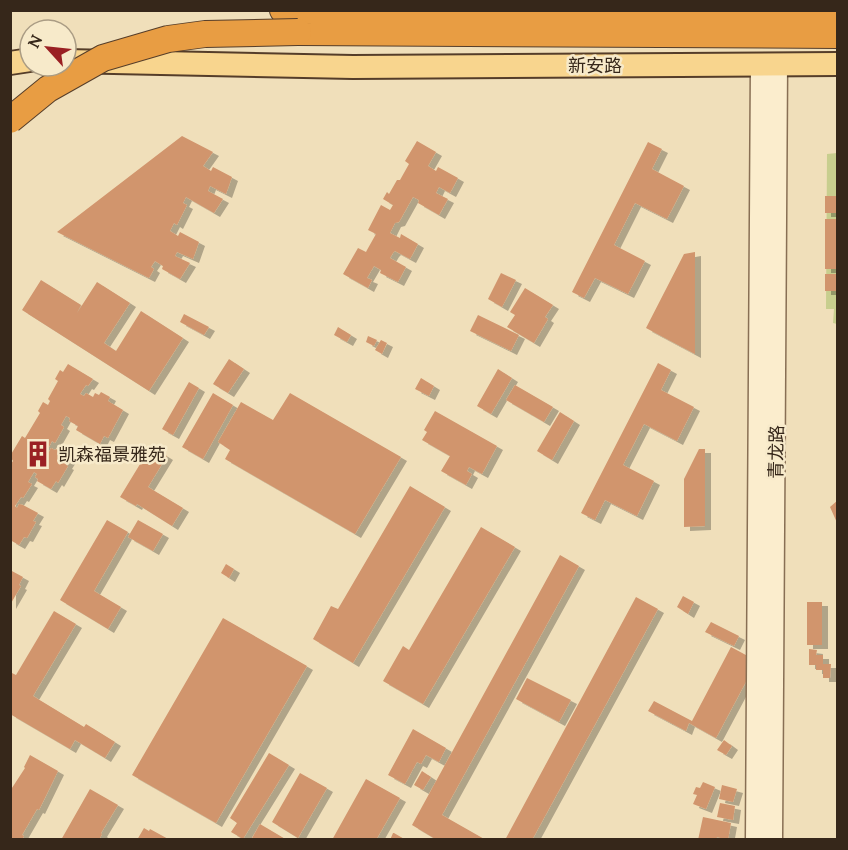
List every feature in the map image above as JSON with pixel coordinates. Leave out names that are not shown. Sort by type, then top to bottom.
[{"type":"highway","points":[[283,10],[299,22],[837,35]]},
{"type":"highway","points":[[10,120],[48,89],[104,58],[168,39],[196,35],[299,22],[837,14]]},
{"type":"main road","name":"新安路","points":[[78,61],[352,67],[837,64]]},
{"type":"street","name":"青龙路","points":[[755,840],[769,64]]},
{"type":"street","name":"青龙路","points":[[769,64],[773,840]]},
{"type":"green space","points":[[837,153],[837,324],[833,323],[834,309],[826,309],[827,154]]},
{"type":"building","points":[[182,136],[213,152],[203,166],[211,171],[213,167],[232,177],[226,194],[210,186],[208,191],[223,199],[214,213],[186,197],[183,203],[187,205],[177,225],[174,223],[170,231],[178,236],[180,232],[199,242],[193,259],[177,252],[175,256],[190,263],[180,279],[162,269],[163,266],[155,261],[149,278],[57,232]]},
{"type":"building","points":[[417,141],[436,152],[428,166],[436,171],[438,167],[458,178],[450,193],[439,187],[436,193],[448,199],[439,215],[418,203],[419,200],[413,197],[390,233],[400,238],[401,234],[418,244],[410,259],[395,251],[390,258],[406,267],[398,282],[380,273],[381,270],[374,266],[367,278],[372,280],[368,288],[343,274],[358,248],[366,252],[376,234],[368,230],[381,205],[390,210],[393,205],[383,199],[387,192],[389,194],[397,180],[400,180],[409,164],[405,161]]},
{"type":"building","points":[[648,142],[662,149],[652,169],[684,186],[667,219],[635,203],[614,245],[645,261],[628,294],[595,278],[584,298],[572,292]]},
{"type":"building","points":[[825,196],[838,196],[838,213],[825,213]]},
{"type":"building","points":[[825,219],[838,219],[838,269],[825,269]]},
{"type":"building","points":[[695,252],[695,354],[646,328],[684,254]]},
{"type":"building","points":[[501,273],[516,280],[502,307],[488,299]]},
{"type":"building","points":[[825,274],[838,274],[838,291],[825,291]]},
{"type":"building","points":[[41,280],[81,305],[77,313],[97,282],[130,303],[104,343],[116,351],[141,311],[183,338],[149,391],[22,310]]},
{"type":"building","points":[[525,288],[553,305],[534,343],[507,327],[515,315],[510,312]]},
{"type":"building","points":[[184,314],[209,327],[204,335],[180,322]]},
{"type":"building","points":[[478,315],[519,335],[511,351],[470,331]]},
{"type":"building","points":[[338,327],[351,335],[347,342],[334,335]]},
{"type":"building","points":[[368,336],[377,340],[374,346],[366,342]]},
{"type":"building","points":[[381,340],[387,343],[382,354],[375,350]]},
{"type":"building","points":[[229,359],[244,369],[228,393],[213,384]]},
{"type":"building","points":[[658,363],[671,370],[661,390],[694,407],[677,441],[644,424],[623,465],[654,481],[637,516],[605,500],[595,520],[581,513]]},
{"type":"building","name":"凯森福景雅苑","points":[[68,364],[93,379],[80,394],[84,396],[86,393],[93,397],[95,393],[99,395],[101,392],[110,397],[108,401],[123,410],[108,438],[104,436],[100,444],[76,430],[78,426],[69,421],[70,418],[66,416],[61,425],[64,427],[55,443],[52,441],[47,451],[49,452],[51,448],[56,449],[71,457],[66,465],[68,466],[58,483],[56,481],[51,489],[37,481],[35,477],[37,474],[34,472],[28,482],[32,484],[15,506],[17,508],[19,504],[23,505],[38,513],[27,538],[24,537],[19,545],[10,540],[10,465],[13,461],[10,456],[22,436],[25,438],[40,413],[38,411],[43,402],[48,405],[50,401],[48,399],[58,381],[55,379],[60,370],[63,372]]},
{"type":"building","points":[[498,369],[512,378],[491,414],[477,406]]},
{"type":"building","points":[[421,378],[434,386],[429,396],[415,389]]},
{"type":"building","points":[[189,382],[199,388],[173,435],[162,429]]},
{"type":"building","points":[[515,385],[553,407],[544,422],[506,400]]},
{"type":"building","points":[[213,393],[233,405],[203,459],[182,447]]},
{"type":"building","points":[[290,393],[401,457],[355,534],[225,459],[230,450],[218,442],[241,402],[273,420]]},
{"type":"building","points":[[435,411],[497,446],[482,474],[469,467],[467,471],[472,474],[466,485],[441,471],[450,456],[422,440],[427,432],[424,430]]},
{"type":"building","points":[[560,412],[574,421],[552,460],[537,451]]},
{"type":"building","points":[[151,446],[167,456],[148,487],[183,508],[172,526],[137,504],[136,506],[120,497]]},
{"type":"building","points":[[699,449],[705,449],[705,526],[684,527],[684,479]]},
{"type":"building","points":[[410,486],[445,507],[353,663],[313,639],[331,606],[338,609]]},
{"type":"building","points":[[838,500],[838,525],[830,507]]},
{"type":"building","points":[[107,520],[128,532],[94,591],[121,607],[108,629],[60,600]]},
{"type":"building","points":[[138,520],[163,534],[153,551],[128,537]]},
{"type":"building","points":[[481,527],[515,547],[423,704],[383,681],[403,646],[409,650]]},
{"type":"building","points":[[560,555],[579,566],[442,815],[486,840],[437,840],[412,825]]},
{"type":"building","points":[[226,564],[234,569],[229,578],[221,573]]},
{"type":"building","points":[[10,570],[23,577],[19,585],[21,586],[10,605]]},
{"type":"building","points":[[683,596],[694,602],[688,614],[677,607]]},
{"type":"building","points":[[636,597],[658,609],[532,840],[505,840]]},
{"type":"building","points":[[807,602],[822,602],[822,645],[807,645]]},
{"type":"building","points":[[54,611],[76,624],[33,696],[84,727],[86,724],[115,742],[105,758],[75,740],[70,749],[10,714],[10,672],[16,675]]},
{"type":"building","points":[[223,618],[307,666],[216,823],[132,775]]},
{"type":"building","points":[[711,622],[739,636],[734,646],[705,632]]},
{"type":"building","points":[[731,647],[757,661],[716,738],[689,723],[686,731],[648,711],[654,701],[692,721]]},
{"type":"building","points":[[809,649],[817,650],[816,655],[823,655],[823,664],[831,664],[830,678],[823,678],[823,670],[816,670],[816,665],[809,665]]},
{"type":"building","points":[[527,678],[571,700],[559,722],[516,699]]},
{"type":"building","points":[[413,729],[446,748],[439,762],[426,755],[421,764],[417,762],[405,784],[388,775]]},
{"type":"building","points":[[724,740],[732,746],[726,755],[717,750]]},
{"type":"building","points":[[269,753],[289,765],[243,839],[231,832],[237,823],[230,818]]},
{"type":"building","points":[[30,755],[58,771],[39,810],[37,809],[22,835],[24,836],[22,840],[10,840],[10,791],[25,768]]},
{"type":"building","points":[[422,771],[431,777],[423,790],[414,785]]},
{"type":"building","points":[[300,773],[327,788],[298,838],[272,822]]},
{"type":"building","points":[[366,779],[400,798],[376,840],[332,840]]},
{"type":"building","points":[[703,782],[715,787],[706,809],[693,804],[697,795],[693,794],[696,787],[700,788]]},
{"type":"building","points":[[722,785],[737,789],[733,802],[719,799]]},
{"type":"building","points":[[90,789],[118,805],[99,840],[61,840]]},
{"type":"building","points":[[720,803],[735,806],[733,820],[717,817]]},
{"type":"building","points":[[703,817],[731,823],[728,840],[717,837],[716,840],[698,840]]},
{"type":"building","points":[[260,824],[287,840],[251,840]]},
{"type":"building","points":[[144,828],[149,831],[150,829],[170,840],[137,840]]},
{"type":"building","points":[[394,833],[406,840],[390,840]]},
{"type":"place","name":"凯森福景雅苑","points":[[38,454]]}]
